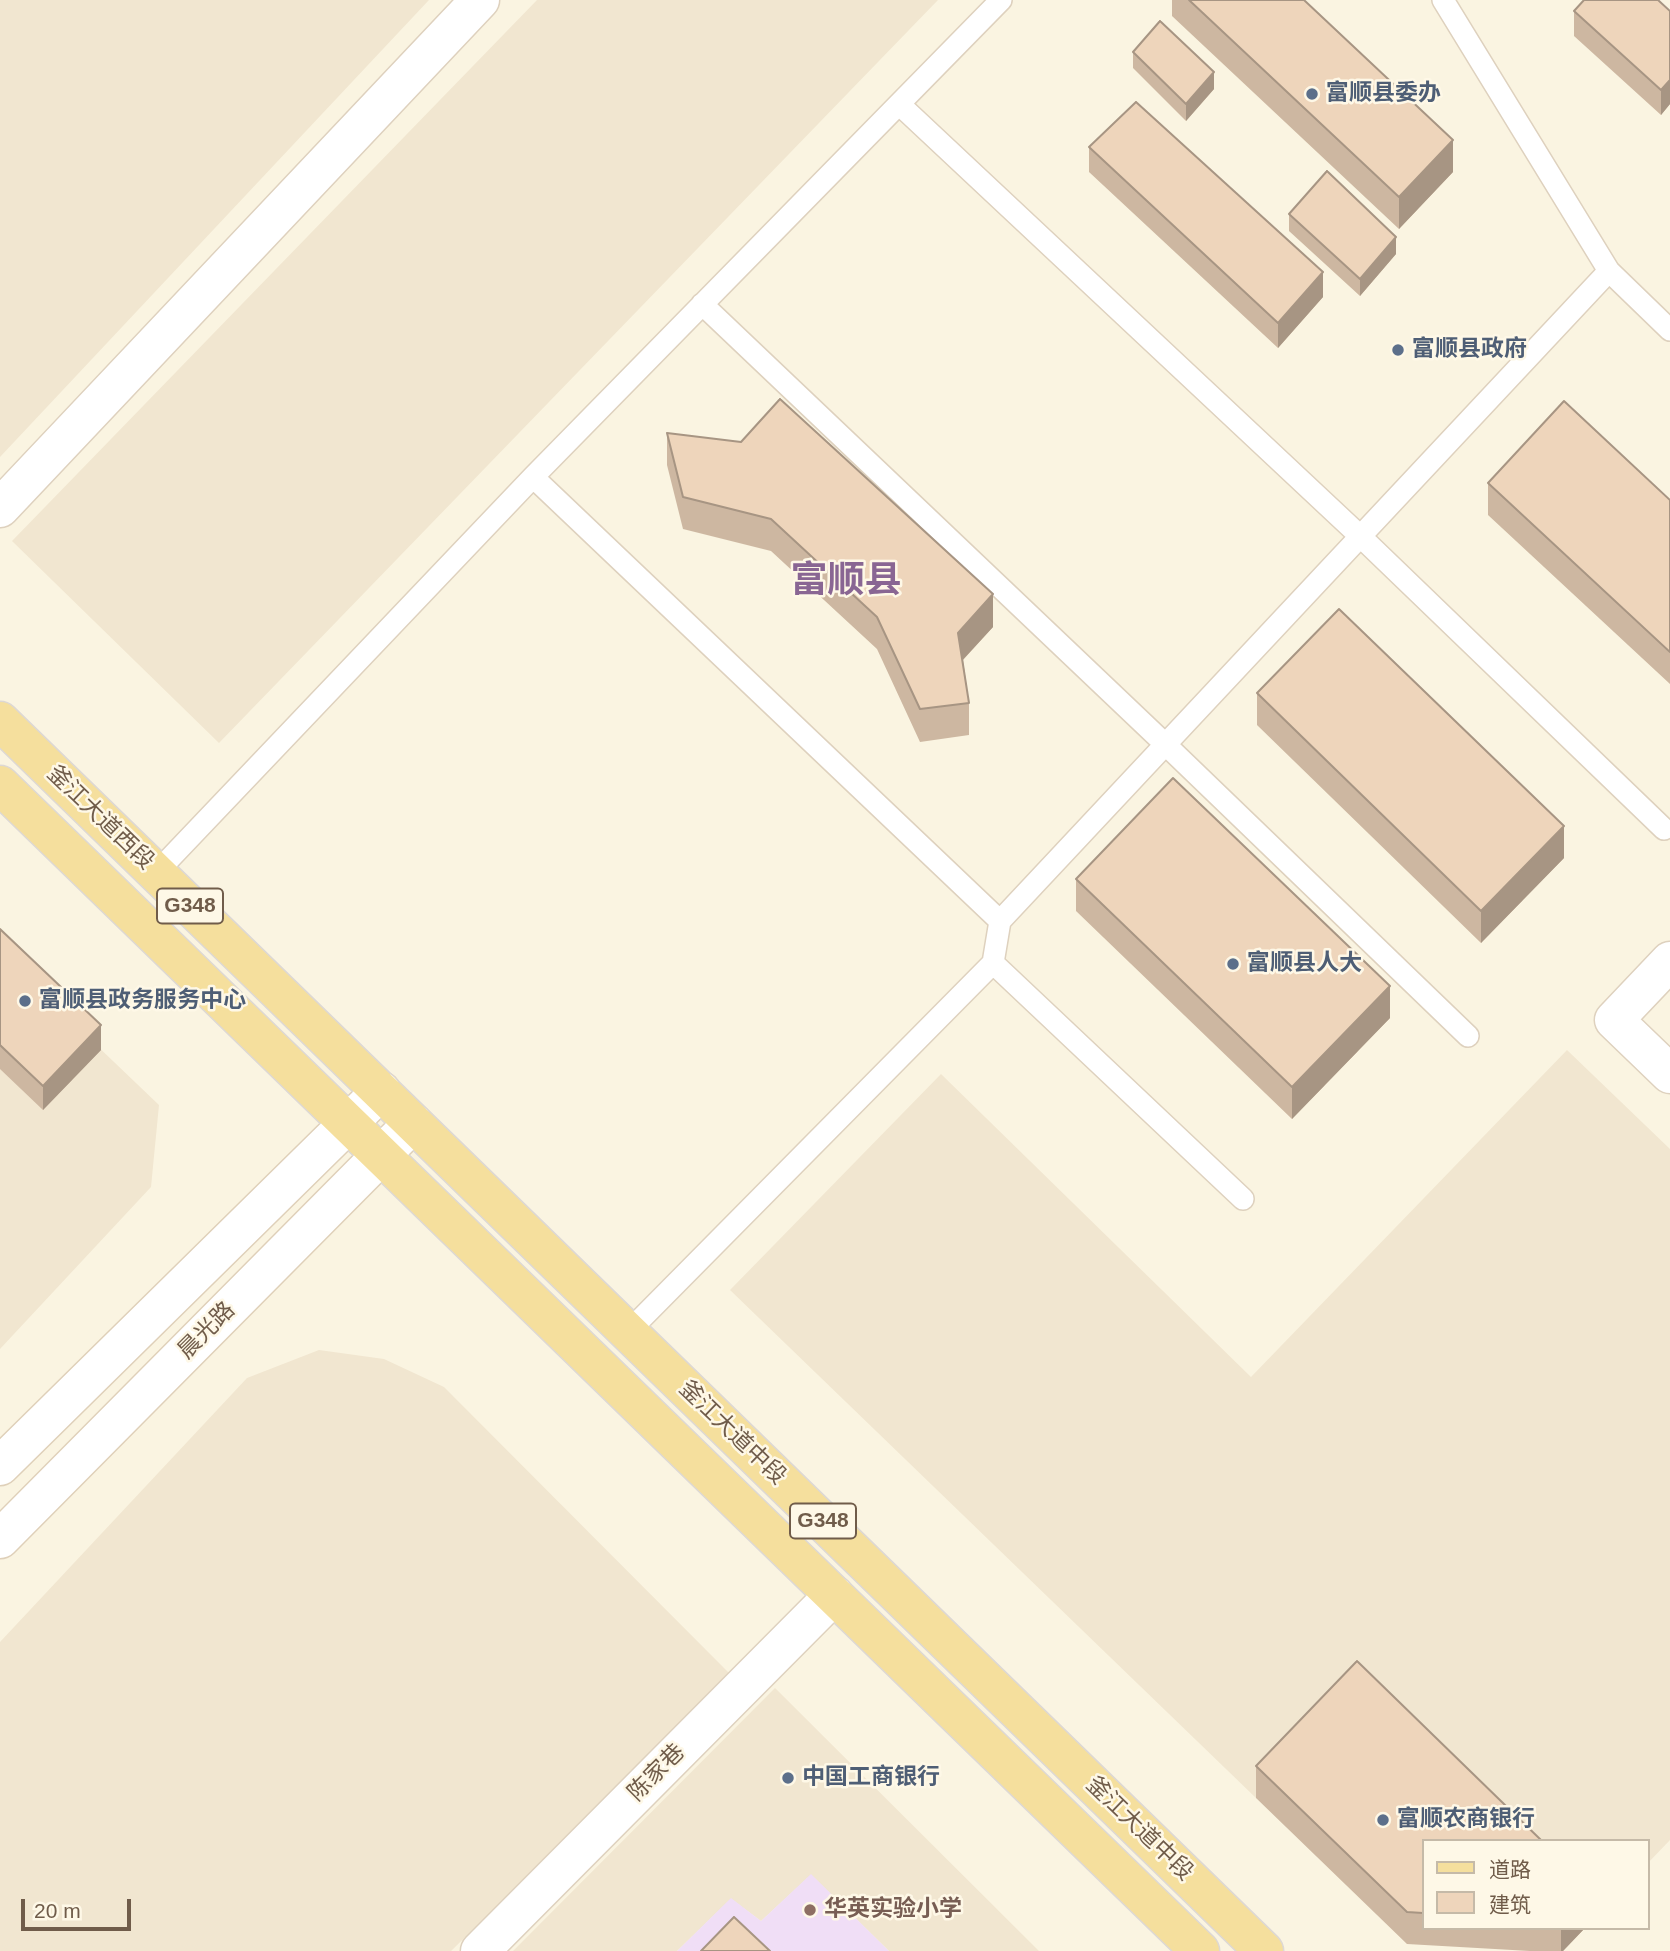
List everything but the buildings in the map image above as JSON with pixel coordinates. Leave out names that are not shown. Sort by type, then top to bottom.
[{"type":"main road","name":"釜江大道西段","points":[[0,721],[381,1091]]},
{"type":"main road","name":"釜江大道西段","points":[[0,785],[347,1124]]},
{"type":"main road","name":"釜江大道中段","points":[[381,1091],[1264,1951]]},
{"type":"main road","name":"釜江大道中段","points":[[347,1124],[1200,1951]]},
{"type":"street","points":[[0,508],[480,0]]},
{"type":"street","points":[[1670,961],[1614,1020],[1670,1074]]},
{"type":"street","points":[[0,1466],[381,1091]]},
{"type":"street","name":"晨光路","points":[[0,1539],[413,1123]]},
{"type":"street","name":"陈家巷","points":[[480,1951],[834,1595]]},
{"type":"lane","points":[[156,873],[533,477],[1001,0]]},
{"type":"lane","points":[[1443,0],[1609,271],[1670,330]]},
{"type":"lane","points":[[899,104],[1360,536],[1664,829]]},
{"type":"lane","points":[[628,1332],[993,963],[1000,920],[1609,271]]},
{"type":"lane","points":[[702,304],[1468,1035]]},
{"type":"lane","points":[[533,477],[1000,920]]},
{"type":"lane","points":[[993,963],[1243,1199]]},
{"type":"shaded area","points":[[0,0],[429,0],[0,457]]},
{"type":"shaded area","points":[[537,0],[938,0],[219,743],[12,541]]},
{"type":"shaded area","points":[[0,953],[159,1105],[151,1187],[0,1349]]},
{"type":"shaded area","points":[[1567,1050],[1670,1149],[1670,1840],[1649,1862],[1649,1839],[1507,1839],[1357,1694],[1256,1798],[730,1290],[941,1074],[1251,1377]]},
{"type":"shaded area","points":[[319,1350],[384,1359],[444,1387],[732,1676],[451,1951],[0,1951],[0,1642],[247,1378]]},
{"type":"shaded area","points":[[775,1688],[1039,1951],[889,1951],[811,1875],[761,1921],[731,1899],[677,1951],[513,1951]]},
{"type":"shaded area","name":"华英实验小学","points":[[811,1874],[889,1951],[677,1951],[731,1898],[761,1921]]},
{"type":"place","name":"富顺县委办","points":[[1312,94]]},
{"type":"place","name":"富顺县政府","points":[[1398,350]]},
{"type":"place","name":"富顺县人大","points":[[1233,964]]},
{"type":"place","name":"富顺县政务服务中心","points":[[25,1001]]},
{"type":"place","name":"中国工商银行","points":[[788,1778]]},
{"type":"place","name":"富顺农商银行","points":[[1383,1820]]},
{"type":"place","name":"华英实验小学","points":[[810,1910]]},
{"type":"district","name":"富顺县","points":[[846,582]]}]
